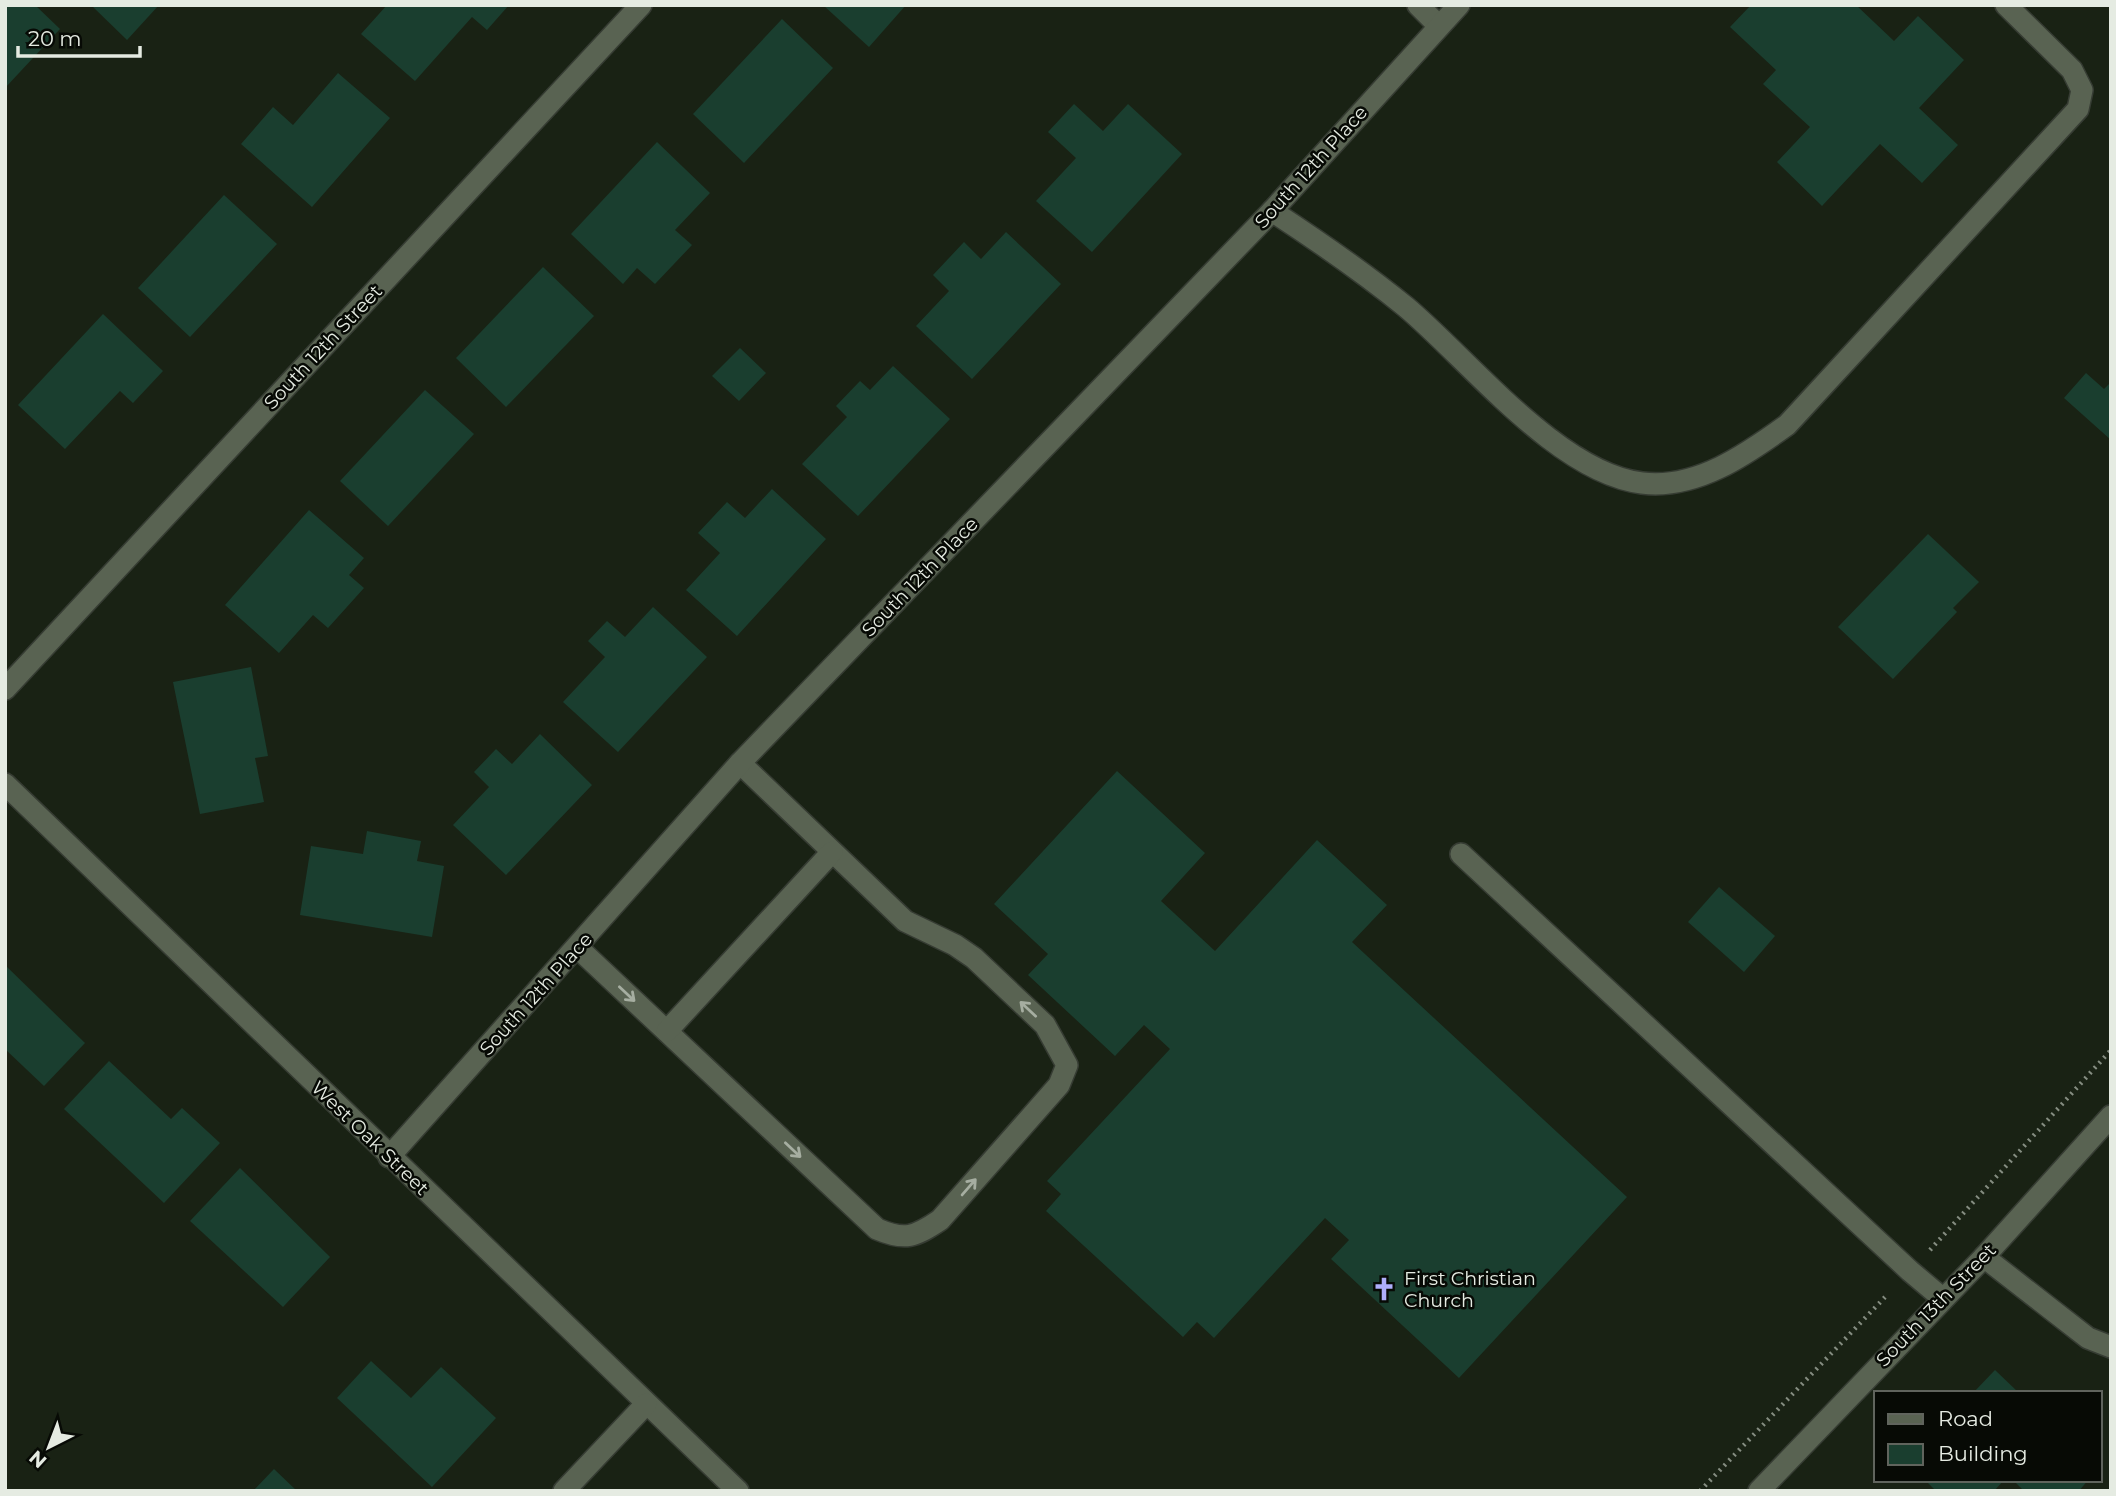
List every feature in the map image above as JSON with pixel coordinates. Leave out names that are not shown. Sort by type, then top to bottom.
[{"type":"street","name":"South 12th Street","points":[[5,689],[641,5]]},
{"type":"street","points":[[1418,5],[1439,26]]},
{"type":"street","name":"South 12th Place","points":[[389,1157],[740,763],[1272,211],[1459,5]]},
{"type":"street","points":[[1272,211],[1339,255],[1407,308],[1551,439],[1602,470],[1643,483],[1682,480],[1738,461],[1787,425],[2078,109],[2082,90],[2073,70],[2006,5]]},
{"type":"street","points":[[578,948],[877,1229],[897,1237],[919,1234],[940,1220],[1059,1085],[1067,1065],[1045,1025],[974,958],[955,945],[905,920],[740,763]]},
{"type":"street","name":"West Oak Street","points":[[5,784],[738,1491]]},
{"type":"street","points":[[667,1031],[832,852]]},
{"type":"street","points":[[1461,854],[1942,1298]]},
{"type":"street","name":"South 13th Street","points":[[1759,1491],[1984,1256],[2111,1116]]},
{"type":"street","points":[[1984,1256],[2088,1338],[2111,1347]]},
{"type":"street","points":[[564,1491],[646,1404]]},
{"type":"building","points":[[5,5],[35,5],[60,29],[5,88]]},
{"type":"building","points":[[91,5],[159,5],[127,40]]},
{"type":"building","points":[[387,5],[509,5],[487,30],[472,17],[415,81],[361,34]]},
{"type":"building","points":[[823,5],[906,5],[869,47]]},
{"type":"building","points":[[1751,5],[1856,5],[1894,41],[1918,16],[1964,60],[1919,108],[1958,145],[1922,183],[1880,144],[1822,206],[1777,162],[1810,127],[1763,84],[1776,70],[1730,27]]},
{"type":"building","points":[[782,19],[833,68],[744,163],[693,114]]},
{"type":"building","points":[[338,73],[390,118],[312,207],[241,144],[273,107],[293,125]]},
{"type":"building","points":[[1074,104],[1103,131],[1128,104],[1182,154],[1092,252],[1036,201],[1076,158],[1048,132]]},
{"type":"building","points":[[657,142],[710,193],[675,230],[692,245],[655,284],[637,268],[623,284],[571,234]]},
{"type":"building","points":[[224,195],[277,244],[190,337],[138,288]]},
{"type":"building","points":[[1006,232],[1061,284],[972,379],[916,326],[949,291],[933,275],[964,242],[981,259]]},
{"type":"building","points":[[543,267],[594,316],[506,407],[456,358]]},
{"type":"building","points":[[103,314],[163,371],[133,403],[120,391],[65,449],[18,405]]},
{"type":"building","points":[[740,348],[766,373],[739,401],[712,376]]},
{"type":"building","points":[[893,366],[950,419],[858,516],[802,464],[847,417],[836,406],[860,381],[870,390]]},
{"type":"building","points":[[2086,373],[2104,389],[2111,382],[2111,440],[2064,398]]},
{"type":"building","points":[[425,390],[474,434],[388,526],[340,481]]},
{"type":"building","points":[[772,489],[826,539],[737,636],[686,590],[720,553],[698,533],[727,502],[745,518]]},
{"type":"building","points":[[309,510],[364,558],[349,575],[364,588],[328,628],[313,615],[279,653],[225,605]]},
{"type":"building","points":[[1928,534],[1979,582],[1953,608],[1957,612],[1893,679],[1838,627]]},
{"type":"building","points":[[653,607],[707,657],[618,752],[563,702],[605,657],[588,641],[607,621],[625,637]]},
{"type":"building","points":[[251,667],[268,756],[255,758],[264,802],[200,814],[173,682]]},
{"type":"building","points":[[540,734],[592,785],[506,875],[453,825],[489,787],[474,772],[496,749],[512,764]]},
{"type":"building","points":[[1117,771],[1205,853],[1161,901],[1215,951],[1317,840],[1387,905],[1352,942],[1627,1197],[1459,1378],[1331,1259],[1349,1240],[1325,1218],[1214,1338],[1197,1322],[1183,1337],[1046,1211],[1061,1194],[1047,1181],[1170,1049],[1144,1025],[1115,1056],[1028,975],[1048,954],[994,904]]},
{"type":"building","points":[[367,831],[421,841],[417,861],[444,866],[432,937],[300,915],[311,846],[363,854]]},
{"type":"building","points":[[1719,887],[1775,936],[1744,972],[1688,922]]},
{"type":"building","points":[[5,965],[85,1043],[44,1086],[5,1049]]},
{"type":"building","points":[[109,1061],[171,1119],[182,1108],[220,1143],[164,1203],[64,1109]]},
{"type":"building","points":[[240,1168],[330,1257],[283,1307],[190,1221]]},
{"type":"building","points":[[371,1361],[411,1398],[441,1367],[496,1418],[432,1487],[337,1398]]},
{"type":"building","points":[[1995,1370],[2017,1391],[1975,1391]]},
{"type":"building","points":[[274,1469],[297,1491],[253,1491]]},
{"type":"building","points":[[1927,1482],[2002,1482],[1994,1491],[1936,1491]]},
{"type":"building","points":[[2015,1482],[2086,1482],[2079,1491],[2024,1491]]},
{"type":"place","name":"First Christian Church","points":[[1384,1289]]}]
